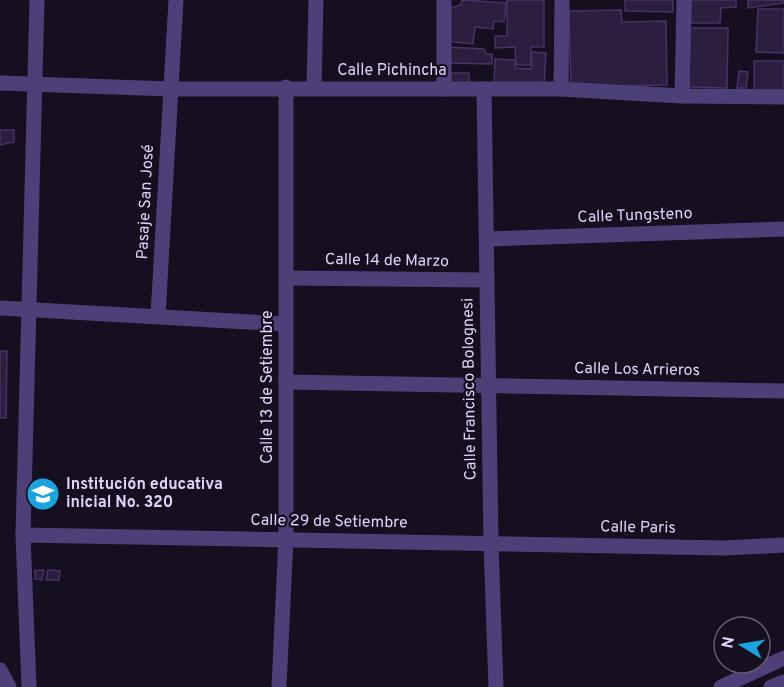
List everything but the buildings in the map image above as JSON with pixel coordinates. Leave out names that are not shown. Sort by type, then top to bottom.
[{"type":"street","points":[[29,687],[23,535],[37,0]]},
{"type":"street","name":"Pasaje San José","points":[[158,316],[176,0]]},
{"type":"street","points":[[314,88],[316,0]]},
{"type":"street","points":[[444,0],[444,89]]},
{"type":"street","points":[[561,89],[562,0]]},
{"type":"street","points":[[682,96],[684,0]]},
{"type":"street","name":"Calle Pichincha","points":[[0,83],[34,86],[171,89],[286,87],[561,89],[682,96],[784,97]]},
{"type":"street","name":"Calle 13 de Setiembre","points":[[279,687],[286,538],[286,87]]},
{"type":"street","name":"Calle Francisco Bolognesi","points":[[484,89],[491,544],[496,687]]},
{"type":"street","name":"Calle Tungsteno","points":[[487,239],[784,230]]},
{"type":"street","name":"Calle 14 de Marzo","points":[[287,278],[486,280]]},
{"type":"street","points":[[0,308],[285,324]]},
{"type":"street","name":"Calle Los Arrieros","points":[[286,382],[784,391]]},
{"type":"street","name":"Calle 29 de Setiembre","points":[[23,535],[286,538],[491,544]]},
{"type":"street","name":"Calle Paris","points":[[491,544],[725,548],[784,546]]},
{"type":"street","points":[[721,687],[784,658]]},
{"type":"street","points":[[0,670],[9,687]]},
{"type":"street","points":[[771,687],[784,682]]},
{"type":"place","name":"Institución educativa inicial No. 320","points":[[43,494]]}]
